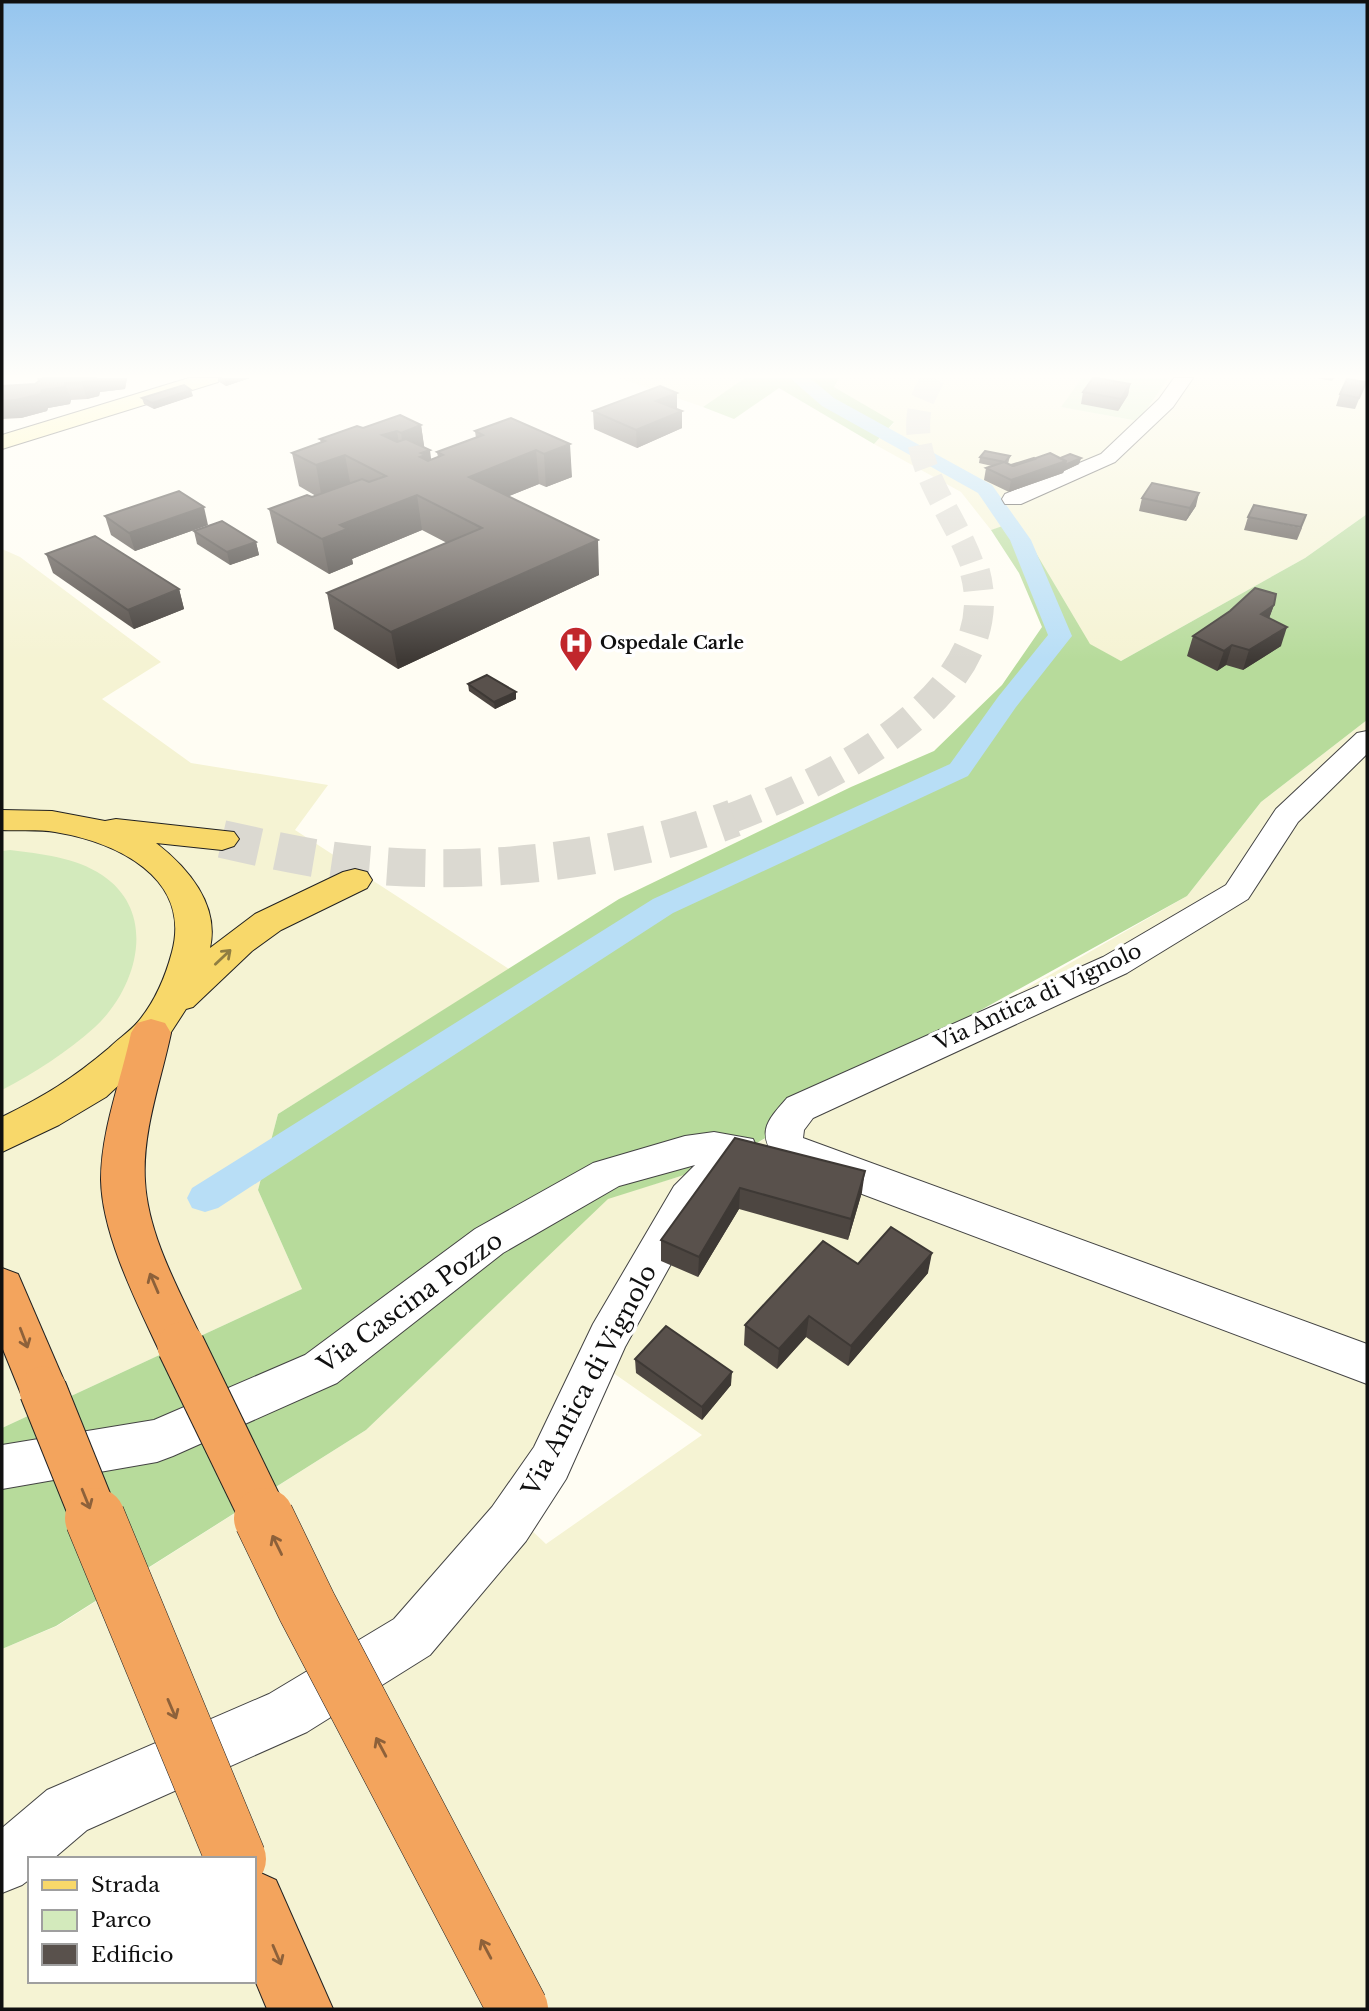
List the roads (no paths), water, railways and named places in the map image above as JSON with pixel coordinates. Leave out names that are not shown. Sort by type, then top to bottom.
[{"type":"highway","points":[[162,1018],[126,1145],[122,1181],[129,1215],[147,1266],[181,1346],[307,1607],[518,2009]]},
{"type":"highway","points":[[2,1288],[172,1709],[235,1857]]},
{"type":"highway","points":[[256,1907],[300,2009]]},
{"type":"main road","points":[[2,820],[30,818],[222,839]]},
{"type":"main road","points":[[89,826],[139,844],[174,872],[193,910],[193,954],[162,1018]]},
{"type":"main road","points":[[2,1136],[87,1090],[240,942],[268,922],[355,880]]},
{"type":"street","points":[[1013,499],[1076,472]]},
{"type":"street","name":"Via Antica di Vignolo","points":[[784,1141],[785,1126],[800,1108],[1115,965],[1237,892],[1287,816],[1367,739]]},
{"type":"street","points":[[732,1152],[784,1141],[791,1151],[811,1159],[1367,1364]]},
{"type":"street","name":"Via Cascina Pozzo","points":[[2,1467],[157,1441],[321,1369],[489,1241],[607,1174],[685,1151],[714,1147],[732,1152]]},
{"type":"street","name":"Via Antica di Vignolo","points":[[2,1865],[67,1810],[288,1713],[412,1637],[509,1524],[550,1462],[608,1337],[688,1197],[732,1152]]},
{"type":"waterway","points":[[205,1198],[663,906],[959,770],[1007,702],[1060,636],[1038,578],[1010,522],[985,489],[954,472]]},
{"type":"tunnel","points":[[928,472],[959,534],[975,574]]},
{"type":"tunnel","points":[[729,819],[810,784],[855,759],[898,730],[936,696],[964,659],[978,617],[975,572]]},
{"type":"tunnel","points":[[222,839],[296,855],[351,863],[414,868],[460,868],[507,866],[601,854],[692,832],[734,818]]},
{"type":"place","name":"Ospedale Carle","points":[[576,673]]}]
